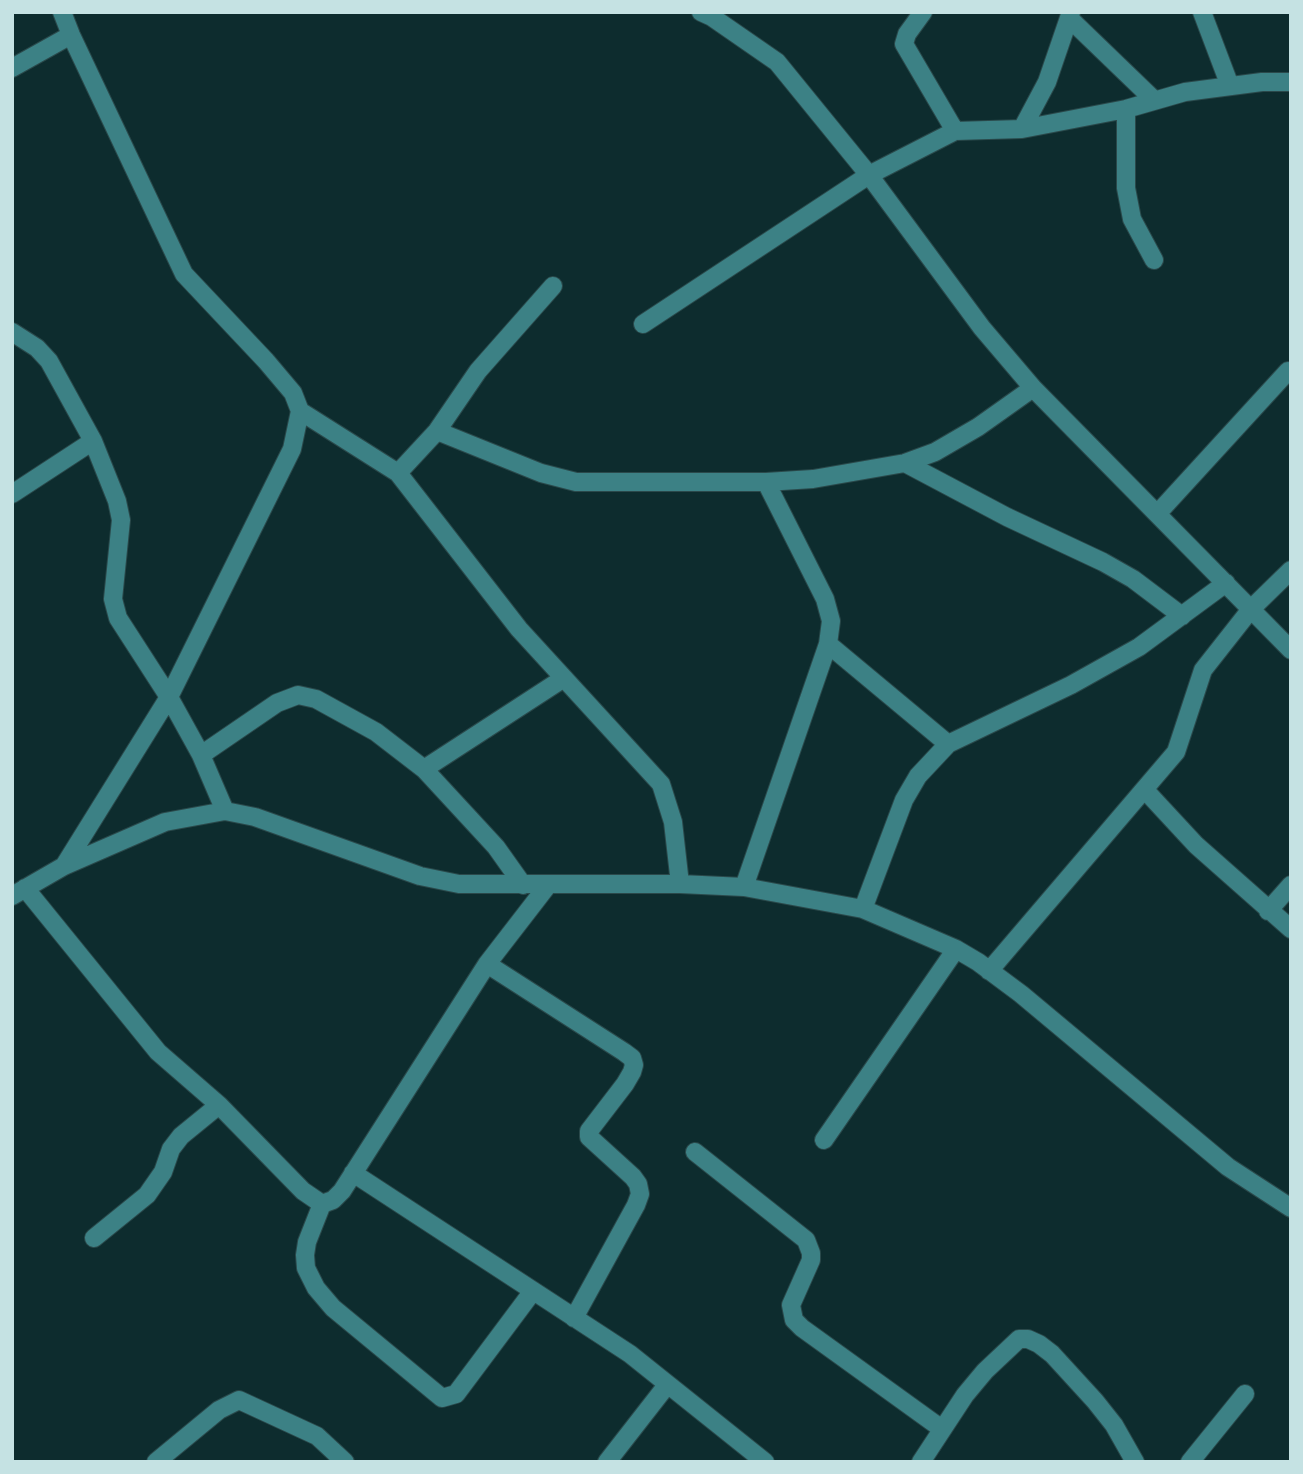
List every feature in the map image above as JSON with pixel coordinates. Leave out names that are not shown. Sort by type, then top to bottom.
[{"type":"street","points":[[62,12],[184,274],[266,361],[293,393],[300,411],[292,449],[169,697],[64,866]]},
{"type":"street","points":[[701,12],[777,62],[869,175],[982,328],[1033,388],[1291,650]]},
{"type":"street","points":[[923,12],[907,34],[904,44],[955,131]]},
{"type":"street","points":[[1202,12],[1230,86]]},
{"type":"street","points":[[1021,129],[1047,82],[1071,16],[1154,100]]},
{"type":"street","points":[[12,68],[71,35]]},
{"type":"street","points":[[643,324],[869,175],[955,131],[1021,129],[1126,109],[1185,92],[1262,82],[1291,82]]},
{"type":"street","points":[[1126,109],[1126,188],[1132,219],[1154,260]]},
{"type":"street","points":[[398,473],[437,431],[478,371],[553,286]]},
{"type":"street","points":[[12,332],[37,348],[49,361],[93,440],[117,501],[121,520],[113,599],[118,618],[169,697],[201,755],[225,811]]},
{"type":"street","points":[[1158,513],[1287,371]]},
{"type":"street","points":[[437,431],[541,473],[576,482],[813,480],[905,463],[946,446],[1033,388]]},
{"type":"street","points":[[300,411],[398,473],[520,629],[661,784],[673,822],[680,884]]},
{"type":"street","points":[[12,494],[93,440]]},
{"type":"street","points":[[905,463],[1133,579],[1182,616]]},
{"type":"street","points":[[744,887],[828,644],[831,621],[828,606],[766,482]]},
{"type":"street","points":[[989,971],[1176,752],[1203,670],[1251,609],[1291,570]]},
{"type":"street","points":[[863,909],[904,800],[918,776],[948,744],[1071,685],[1139,647],[1226,583]]},
{"type":"street","points":[[828,644],[948,744]]},
{"type":"street","points":[[424,769],[564,678]]},
{"type":"street","points":[[201,755],[277,704],[298,695],[316,699],[376,732],[424,769],[496,847],[523,885]]},
{"type":"street","points":[[1145,790],[1196,845],[1291,929]]},
{"type":"street","points":[[322,1204],[303,1191],[219,1105],[158,1052],[19,892],[64,866],[165,822],[225,811],[255,817],[420,876],[459,884],[680,884],[744,887],[863,909],[956,949],[989,971],[1228,1167],[1290,1206]]},
{"type":"street","points":[[533,1291],[456,1394],[442,1398],[333,1308],[316,1289],[306,1268],[305,1255],[307,1242],[322,1204],[333,1200],[342,1191],[487,964],[548,885]]},
{"type":"street","points":[[1268,911],[1291,885]]},
{"type":"street","points":[[824,1140],[956,949]]},
{"type":"street","points":[[487,964],[624,1052],[632,1058],[634,1065],[625,1084],[589,1131],[589,1137],[633,1177],[640,1194],[574,1318]]},
{"type":"street","points":[[94,1238],[147,1195],[163,1172],[176,1142],[219,1105]]},
{"type":"street","points":[[695,1152],[806,1240],[811,1260],[792,1305],[794,1320],[942,1429]]},
{"type":"street","points":[[353,1173],[630,1354],[765,1462]]},
{"type":"street","points":[[920,1462],[985,1371],[1019,1339],[1028,1339],[1052,1354],[1114,1425],[1135,1462]]},
{"type":"street","points":[[607,1462],[667,1385]]},
{"type":"street","points":[[1190,1462],[1245,1394]]},
{"type":"street","points":[[156,1462],[219,1410],[239,1400],[317,1436],[345,1462]]}]
